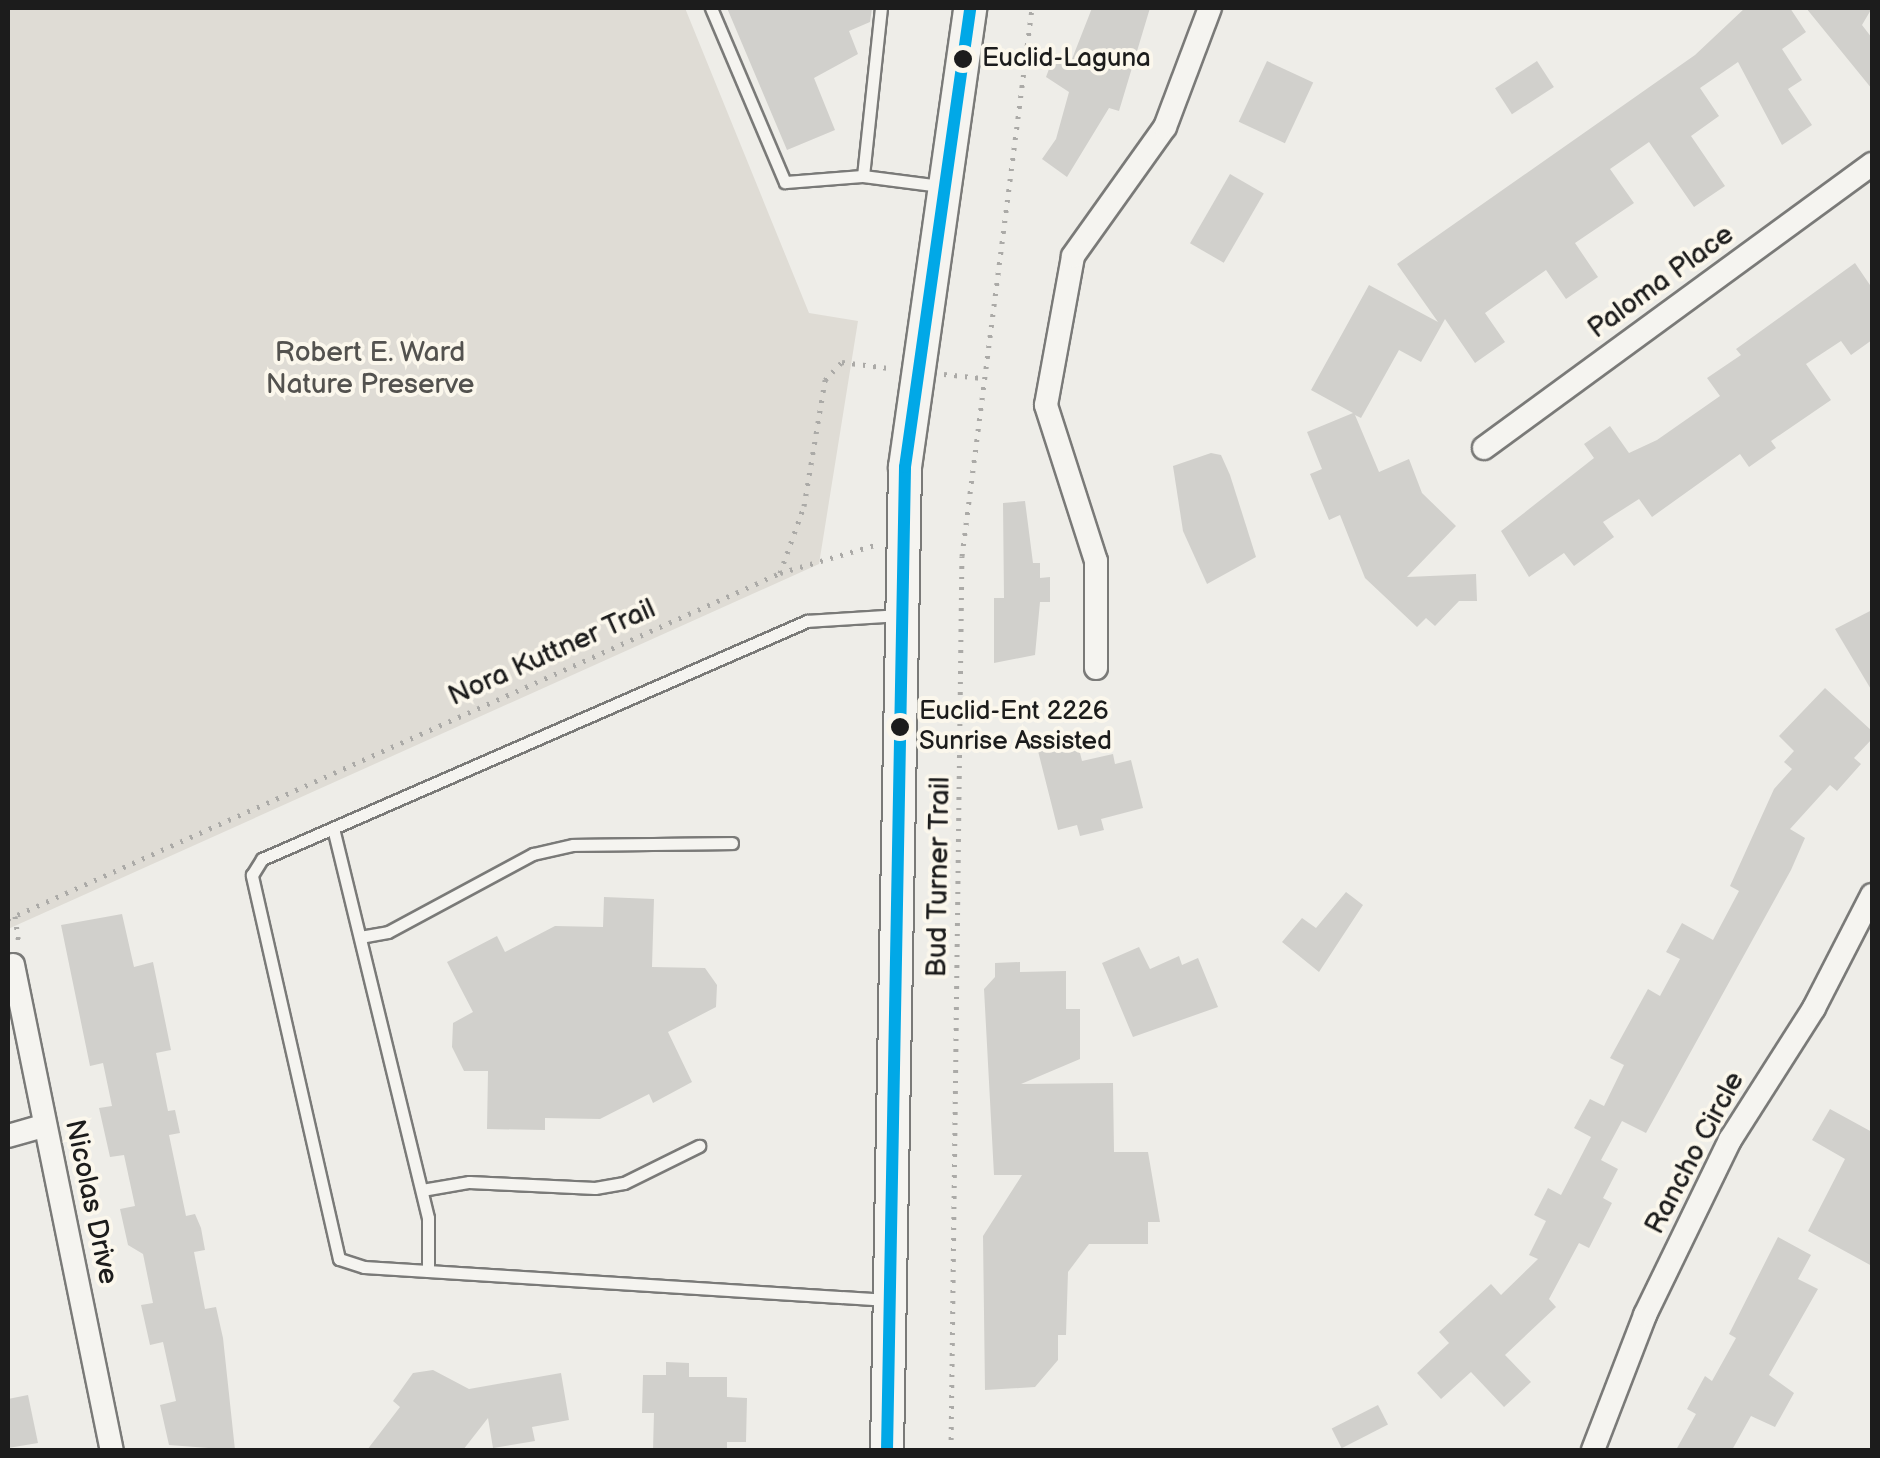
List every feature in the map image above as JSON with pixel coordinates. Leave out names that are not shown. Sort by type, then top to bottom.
[{"type":"main road","points":[[887,1450],[902,536],[916,371],[970,8]]},
{"type":"street","points":[[1096,668],[1096,561],[1046,405],[1073,256],[1165,127],[1210,8]]},
{"type":"street","name":"Paloma Place","points":[[1484,448],[1872,164]]},
{"type":"street","name":"Rancho Circle","points":[[1593,1450],[1644,1315],[1730,1140],[1814,1008],[1872,894]]},
{"type":"street","name":"Nicolas Drive","points":[[13,965],[112,1450]]},
{"type":"street","points":[[8,1136],[44,1126]]},
{"type":"lane","points":[[711,8],[785,182],[863,176],[944,186]]},
{"type":"lane","points":[[863,176],[881,8]]},
{"type":"lane","points":[[889,1300],[428,1271],[339,1259],[252,875],[262,860],[807,621],[899,615]]},
{"type":"lane","points":[[333,828],[422,1190],[428,1271]]},
{"type":"lane","points":[[360,937],[388,932],[533,854],[573,845],[732,843]]},
{"type":"lane","points":[[422,1190],[470,1182],[595,1188],[624,1182],[699,1146]]},
{"type":"path","name":"Bud Turner Trail","points":[[951,1450],[962,556],[1032,8]]},
{"type":"path","points":[[780,573],[804,506],[825,380],[842,362],[982,378]]},
{"type":"path","name":"Nora Kuttner Trail","points":[[8,920],[780,573],[902,536]]},
{"type":"green space","name":"Robert E. Ward Nature Preserve","points":[[8,8],[685,8],[809,313],[858,321],[819,564],[8,929]]},
{"type":"building","points":[[727,8],[872,8],[870,22],[849,31],[858,54],[814,78],[835,130],[787,150]]},
{"type":"building","points":[[1092,8],[1150,8],[1119,111],[1109,108],[1067,177],[1042,159],[1056,139],[1069,92],[1046,77],[1055,53],[1072,59]]},
{"type":"building","points":[[1745,8],[1790,8],[1806,32],[1782,49],[1802,80],[1788,89],[1812,125],[1782,145],[1738,62],[1700,88],[1719,116],[1691,136],[1725,186],[1694,207],[1649,142],[1610,169],[1634,203],[1575,243],[1598,277],[1566,299],[1546,270],[1485,313],[1505,342],[1475,363],[1445,319],[1421,362],[1399,350],[1361,418],[1355,415],[1379,472],[1409,459],[1422,493],[1456,526],[1407,577],[1476,574],[1477,601],[1459,601],[1435,626],[1426,618],[1417,627],[1365,578],[1340,515],[1329,520],[1310,474],[1322,469],[1307,432],[1353,413],[1311,390],[1369,285],[1438,322],[1397,264],[1695,55]]},
{"type":"building","points":[[1806,8],[1872,8],[1862,25],[1872,38],[1872,89]]},
{"type":"building","points":[[1267,61],[1313,83],[1285,143],[1239,122]]},
{"type":"building","points":[[1537,61],[1554,87],[1512,114],[1495,88]]},
{"type":"building","points":[[1230,174],[1264,194],[1224,263],[1190,243]]},
{"type":"building","points":[[1855,263],[1872,288],[1872,340],[1851,355],[1841,341],[1806,364],[1831,400],[1771,441],[1776,448],[1749,467],[1740,454],[1652,517],[1639,499],[1603,522],[1614,537],[1574,566],[1564,553],[1529,577],[1501,531],[1594,458],[1584,444],[1610,426],[1629,453],[1657,440],[1720,396],[1707,378],[1741,355],[1736,349]]},
{"type":"building","points":[[1211,453],[1221,455],[1230,475],[1256,557],[1207,584],[1183,531],[1173,466]]},
{"type":"building","points":[[1025,501],[1033,563],[1040,563],[1040,578],[1050,577],[1050,602],[1040,602],[1035,655],[994,663],[994,598],[1004,598],[1003,503]]},
{"type":"building","points":[[1872,610],[1872,691],[1835,629]]},
{"type":"building","points":[[1825,688],[1872,731],[1872,739],[1854,758],[1861,764],[1837,791],[1830,785],[1790,829],[1805,838],[1791,870],[1646,1133],[1622,1121],[1601,1160],[1618,1169],[1603,1198],[1612,1203],[1589,1248],[1579,1243],[1549,1299],[1556,1307],[1505,1355],[1531,1382],[1504,1407],[1471,1372],[1441,1399],[1417,1373],[1449,1343],[1439,1332],[1491,1284],[1501,1295],[1538,1259],[1529,1255],[1546,1221],[1534,1215],[1548,1188],[1561,1195],[1591,1137],[1574,1128],[1590,1099],[1604,1106],[1624,1065],[1610,1058],[1648,989],[1660,996],[1680,959],[1666,952],[1682,923],[1713,940],[1739,891],[1730,886],[1774,789],[1792,769],[1784,762],[1794,751],[1779,736]]},
{"type":"building","points":[[1077,741],[1082,761],[1113,754],[1115,764],[1131,760],[1143,808],[1101,819],[1104,830],[1080,836],[1077,825],[1058,830],[1038,751]]},
{"type":"building","points":[[1346,892],[1363,905],[1319,972],[1282,942],[1302,918],[1316,928]]},
{"type":"building","points":[[604,897],[654,899],[652,967],[705,968],[717,985],[716,1007],[668,1032],[692,1082],[653,1103],[649,1094],[600,1119],[545,1118],[545,1130],[487,1129],[488,1071],[464,1071],[452,1047],[453,1023],[473,1012],[447,962],[497,936],[505,952],[555,926],[603,927]]},
{"type":"building","points":[[122,914],[134,967],[153,962],[171,1050],[156,1053],[168,1111],[175,1110],[180,1133],[169,1135],[186,1216],[195,1214],[201,1228],[205,1250],[194,1252],[205,1309],[216,1307],[223,1338],[235,1450],[169,1445],[160,1405],[176,1401],[163,1342],[150,1345],[141,1305],[153,1303],[143,1254],[128,1245],[120,1209],[135,1206],[124,1155],[110,1157],[99,1108],[112,1106],[103,1063],[90,1066],[61,925]]},
{"type":"building","points":[[1139,947],[1150,969],[1179,956],[1182,965],[1198,958],[1218,1007],[1133,1037],[1102,963]]},
{"type":"building","points":[[1020,962],[1020,972],[1066,971],[1066,1009],[1080,1009],[1080,1059],[1021,1084],[1113,1083],[1114,1152],[1148,1152],[1160,1222],[1148,1222],[1148,1244],[1089,1244],[1068,1272],[1066,1335],[1058,1335],[1058,1360],[1035,1387],[985,1390],[983,1236],[1022,1175],[994,1175],[984,989],[995,977],[995,963]]},
{"type":"building","points":[[1830,1109],[1872,1132],[1872,1266],[1808,1231],[1845,1159],[1812,1140]]},
{"type":"building","points":[[1778,1237],[1811,1255],[1798,1279],[1818,1289],[1769,1375],[1794,1393],[1775,1427],[1751,1416],[1732,1450],[1676,1450],[1696,1414],[1687,1409],[1705,1376],[1712,1381],[1736,1338],[1729,1334]]},
{"type":"building","points":[[666,1362],[689,1363],[689,1377],[727,1377],[727,1397],[747,1398],[746,1442],[727,1442],[727,1450],[653,1450],[654,1413],[642,1413],[643,1375],[666,1375]]},
{"type":"building","points":[[433,1370],[469,1389],[561,1373],[569,1420],[532,1427],[535,1441],[493,1448],[488,1418],[463,1450],[367,1450],[400,1407],[393,1401],[413,1373]]},
{"type":"building","points":[[28,1395],[38,1443],[8,1448],[8,1399]]},
{"type":"building","points":[[1378,1405],[1388,1425],[1342,1448],[1332,1429]]},
{"type":"transit line","points":[[887,1450],[905,467],[970,8]]},
{"type":"place","name":"Euclid-Laguna","points":[[963,59]]},
{"type":"place","name":"Euclid-Ent 2226 Sunrise Assisted","points":[[900,727]]}]
